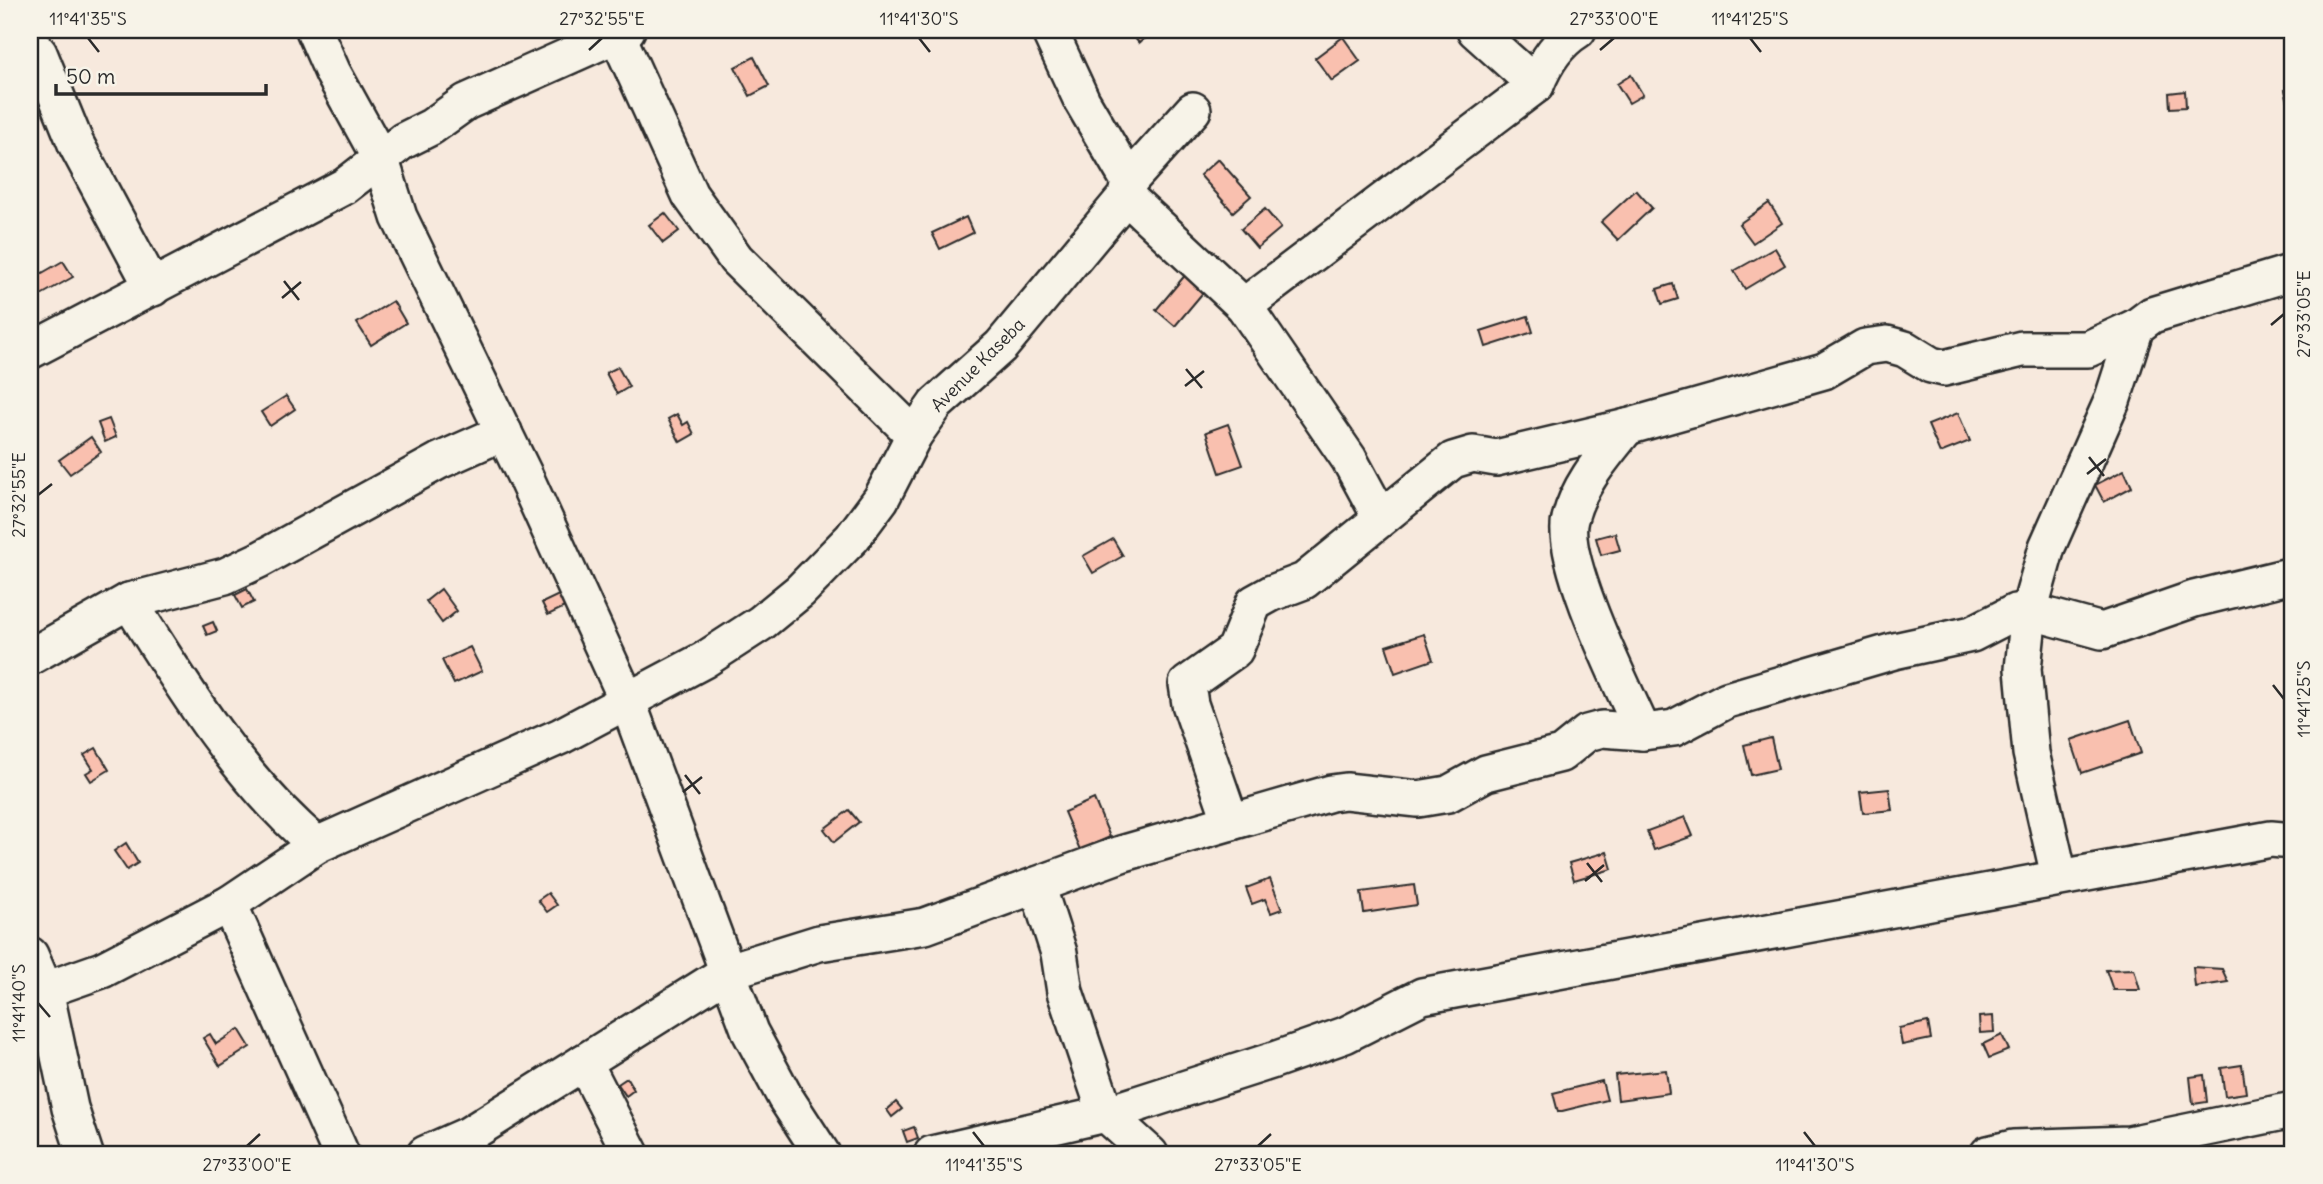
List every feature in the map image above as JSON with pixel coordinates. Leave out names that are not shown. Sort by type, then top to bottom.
[{"type":"street","points":[[314,30],[333,73],[381,160],[399,217],[504,432],[627,700],[750,1032],[785,1097],[822,1154]]},
{"type":"street","points":[[1049,30],[1127,188],[1244,306],[1349,459],[1381,518]]},
{"type":"street","points":[[1475,30],[1536,85]]},
{"type":"street","points":[[1244,306],[1536,85],[1544,66],[1564,38],[1578,30]]},
{"type":"street","points":[[30,351],[345,186],[403,141],[431,127],[466,102],[619,31],[690,195],[736,258],[914,435]]},
{"type":"street","points":[[30,42],[39,53],[76,145],[153,288]]},
{"type":"street","name":"Avenue Kaseba","points":[[45,990],[102,970],[229,904],[317,845],[561,736],[704,660],[761,623],[800,591],[852,538],[881,499],[914,435],[936,404],[1001,346],[1193,110]]},
{"type":"street","points":[[1231,822],[1190,704],[1186,684],[1235,650],[1254,603],[1304,581],[1453,460],[1473,454],[1496,458],[1627,427],[1824,371],[1865,347],[1887,344],[1905,349],[1931,365],[1944,368],[2022,349],[2088,349],[2136,327],[2152,315],[2293,272]]},
{"type":"street","points":[[2059,876],[2031,753],[2023,669],[2029,611],[2047,547],[2112,401],[2136,327]]},
{"type":"street","points":[[1627,427],[1584,485],[1569,521],[1572,555],[1592,614],[1643,732]]},
{"type":"street","points":[[30,657],[130,601],[225,576],[439,461],[504,432]]},
{"type":"street","points":[[425,1154],[468,1135],[729,971],[819,943],[925,926],[1121,854],[1331,793],[1346,791],[1418,799],[1448,794],[1486,773],[1561,754],[1587,733],[1602,729],[1643,732],[1675,728],[1727,700],[1894,651],[1972,634],[2001,617],[2029,611],[2102,631],[2154,611],[2293,575]]},
{"type":"street","points":[[130,601],[206,720],[293,825],[317,845]]},
{"type":"street","points":[[932,1154],[1106,1114],[1345,1035],[1422,996],[1725,942],[2059,876],[2271,839],[2293,841]]},
{"type":"street","points":[[1038,885],[1059,953],[1065,992],[1106,1114],[1150,1154]]},
{"type":"street","points":[[229,904],[341,1154]]},
{"type":"street","points":[[30,955],[45,990],[70,1108],[85,1154]]},
{"type":"street","points":[[584,1062],[631,1154]]},
{"type":"street","points":[[1988,1154],[2013,1148],[2197,1143],[2293,1110]]},
{"type":"building","points":[[1128,30],[1147,30],[1150,34],[1139,43]]},
{"type":"building","points":[[1343,37],[1360,61],[1332,81],[1315,58]]},
{"type":"building","points":[[754,57],[769,86],[750,96],[735,67]]},
{"type":"building","points":[[1631,75],[1643,95],[1629,103],[1617,84]]},
{"type":"building","points":[[2293,88],[2293,108],[2290,109],[2285,90]]},
{"type":"building","points":[[2185,91],[2186,107],[2170,108],[2169,93]]},
{"type":"building","points":[[1218,159],[1251,196],[1233,212],[1200,175]]},
{"type":"building","points":[[1636,190],[1652,208],[1618,240],[1601,222]]},
{"type":"building","points":[[1769,203],[1782,223],[1753,243],[1739,224]]},
{"type":"building","points":[[1265,209],[1281,228],[1257,248],[1241,229]]},
{"type":"building","points":[[665,213],[679,231],[663,243],[649,225]]},
{"type":"building","points":[[966,217],[973,233],[940,249],[932,233]]},
{"type":"building","points":[[1775,248],[1785,265],[1745,289],[1734,271]]},
{"type":"building","points":[[63,261],[73,277],[39,296],[30,280]]},
{"type":"building","points":[[1187,273],[1206,289],[1175,326],[1156,310]]},
{"type":"building","points":[[1673,284],[1678,299],[1662,304],[1657,289]]},
{"type":"building","points":[[393,301],[406,323],[371,345],[357,323]]},
{"type":"building","points":[[1528,316],[1533,332],[1486,347],[1481,331]]},
{"type":"building","points":[[618,367],[629,387],[617,394],[606,373]]},
{"type":"building","points":[[286,396],[295,409],[270,426],[261,412]]},
{"type":"building","points":[[1958,413],[1970,441],[1940,453],[1928,425]]},
{"type":"building","points":[[677,414],[683,425],[688,422],[694,434],[680,442],[668,419]]},
{"type":"building","points":[[109,419],[116,437],[105,442],[98,423]]},
{"type":"building","points":[[1228,424],[1243,465],[1220,473],[1206,432]]},
{"type":"building","points":[[91,437],[101,452],[70,474],[59,460]]},
{"type":"building","points":[[2124,470],[2132,487],[2104,502],[2095,485]]},
{"type":"building","points":[[1615,533],[1620,550],[1601,555],[1596,538]]},
{"type":"building","points":[[1113,539],[1123,556],[1093,573],[1083,556]]},
{"type":"building","points":[[247,589],[254,602],[242,608],[235,595]]},
{"type":"building","points":[[441,589],[457,611],[442,623],[426,601]]},
{"type":"building","points":[[567,591],[573,603],[548,615],[542,603]]},
{"type":"building","points":[[213,622],[217,631],[207,635],[203,626]]},
{"type":"building","points":[[1424,634],[1433,660],[1395,673],[1386,646]]},
{"type":"building","points":[[470,647],[482,671],[454,684],[442,660]]},
{"type":"building","points":[[2130,720],[2141,753],[2082,773],[2071,740]]},
{"type":"building","points":[[1771,738],[1778,769],[1751,775],[1744,745]]},
{"type":"building","points":[[96,748],[109,770],[91,781],[86,773],[93,769],[84,755]]},
{"type":"building","points":[[1889,789],[1892,810],[1863,813],[1860,792]]},
{"type":"building","points":[[1094,799],[1110,837],[1080,850],[1064,812]]},
{"type":"building","points":[[849,810],[859,822],[834,842],[824,829]]},
{"type":"building","points":[[1685,817],[1693,836],[1654,850],[1647,831]]},
{"type":"building","points":[[126,843],[138,863],[127,870],[114,851]]},
{"type":"building","points":[[1607,852],[1612,869],[1574,880],[1569,863]]},
{"type":"building","points":[[1270,879],[1282,909],[1271,913],[1265,899],[1252,904],[1246,888]]},
{"type":"building","points":[[1414,885],[1417,905],[1364,913],[1361,892]]},
{"type":"building","points":[[548,893],[557,905],[547,912],[538,900]]},
{"type":"building","points":[[2193,967],[2222,969],[2228,982],[2195,987]]},
{"type":"building","points":[[2134,969],[2140,990],[2113,990],[2106,970]]},
{"type":"building","points":[[1993,1016],[1994,1032],[1980,1033],[1979,1017]]},
{"type":"building","points":[[1928,1022],[1931,1039],[1902,1045],[1899,1028]]},
{"type":"building","points":[[239,1029],[250,1047],[220,1066],[203,1038],[210,1034],[216,1044]]},
{"type":"building","points":[[2002,1035],[2009,1050],[1989,1058],[1983,1044]]},
{"type":"building","points":[[2242,1065],[2246,1093],[2225,1096],[2221,1068]]},
{"type":"building","points":[[1666,1070],[1669,1093],[1618,1100],[1615,1075]]},
{"type":"building","points":[[2204,1075],[2207,1102],[2193,1104],[2190,1077]]},
{"type":"building","points":[[627,1078],[634,1090],[626,1096],[618,1084]]},
{"type":"building","points":[[1602,1081],[1607,1100],[1558,1112],[1553,1093]]},
{"type":"building","points":[[896,1102],[902,1109],[892,1117],[887,1110]]},
{"type":"building","points":[[914,1127],[918,1138],[907,1142],[903,1131]]}]
